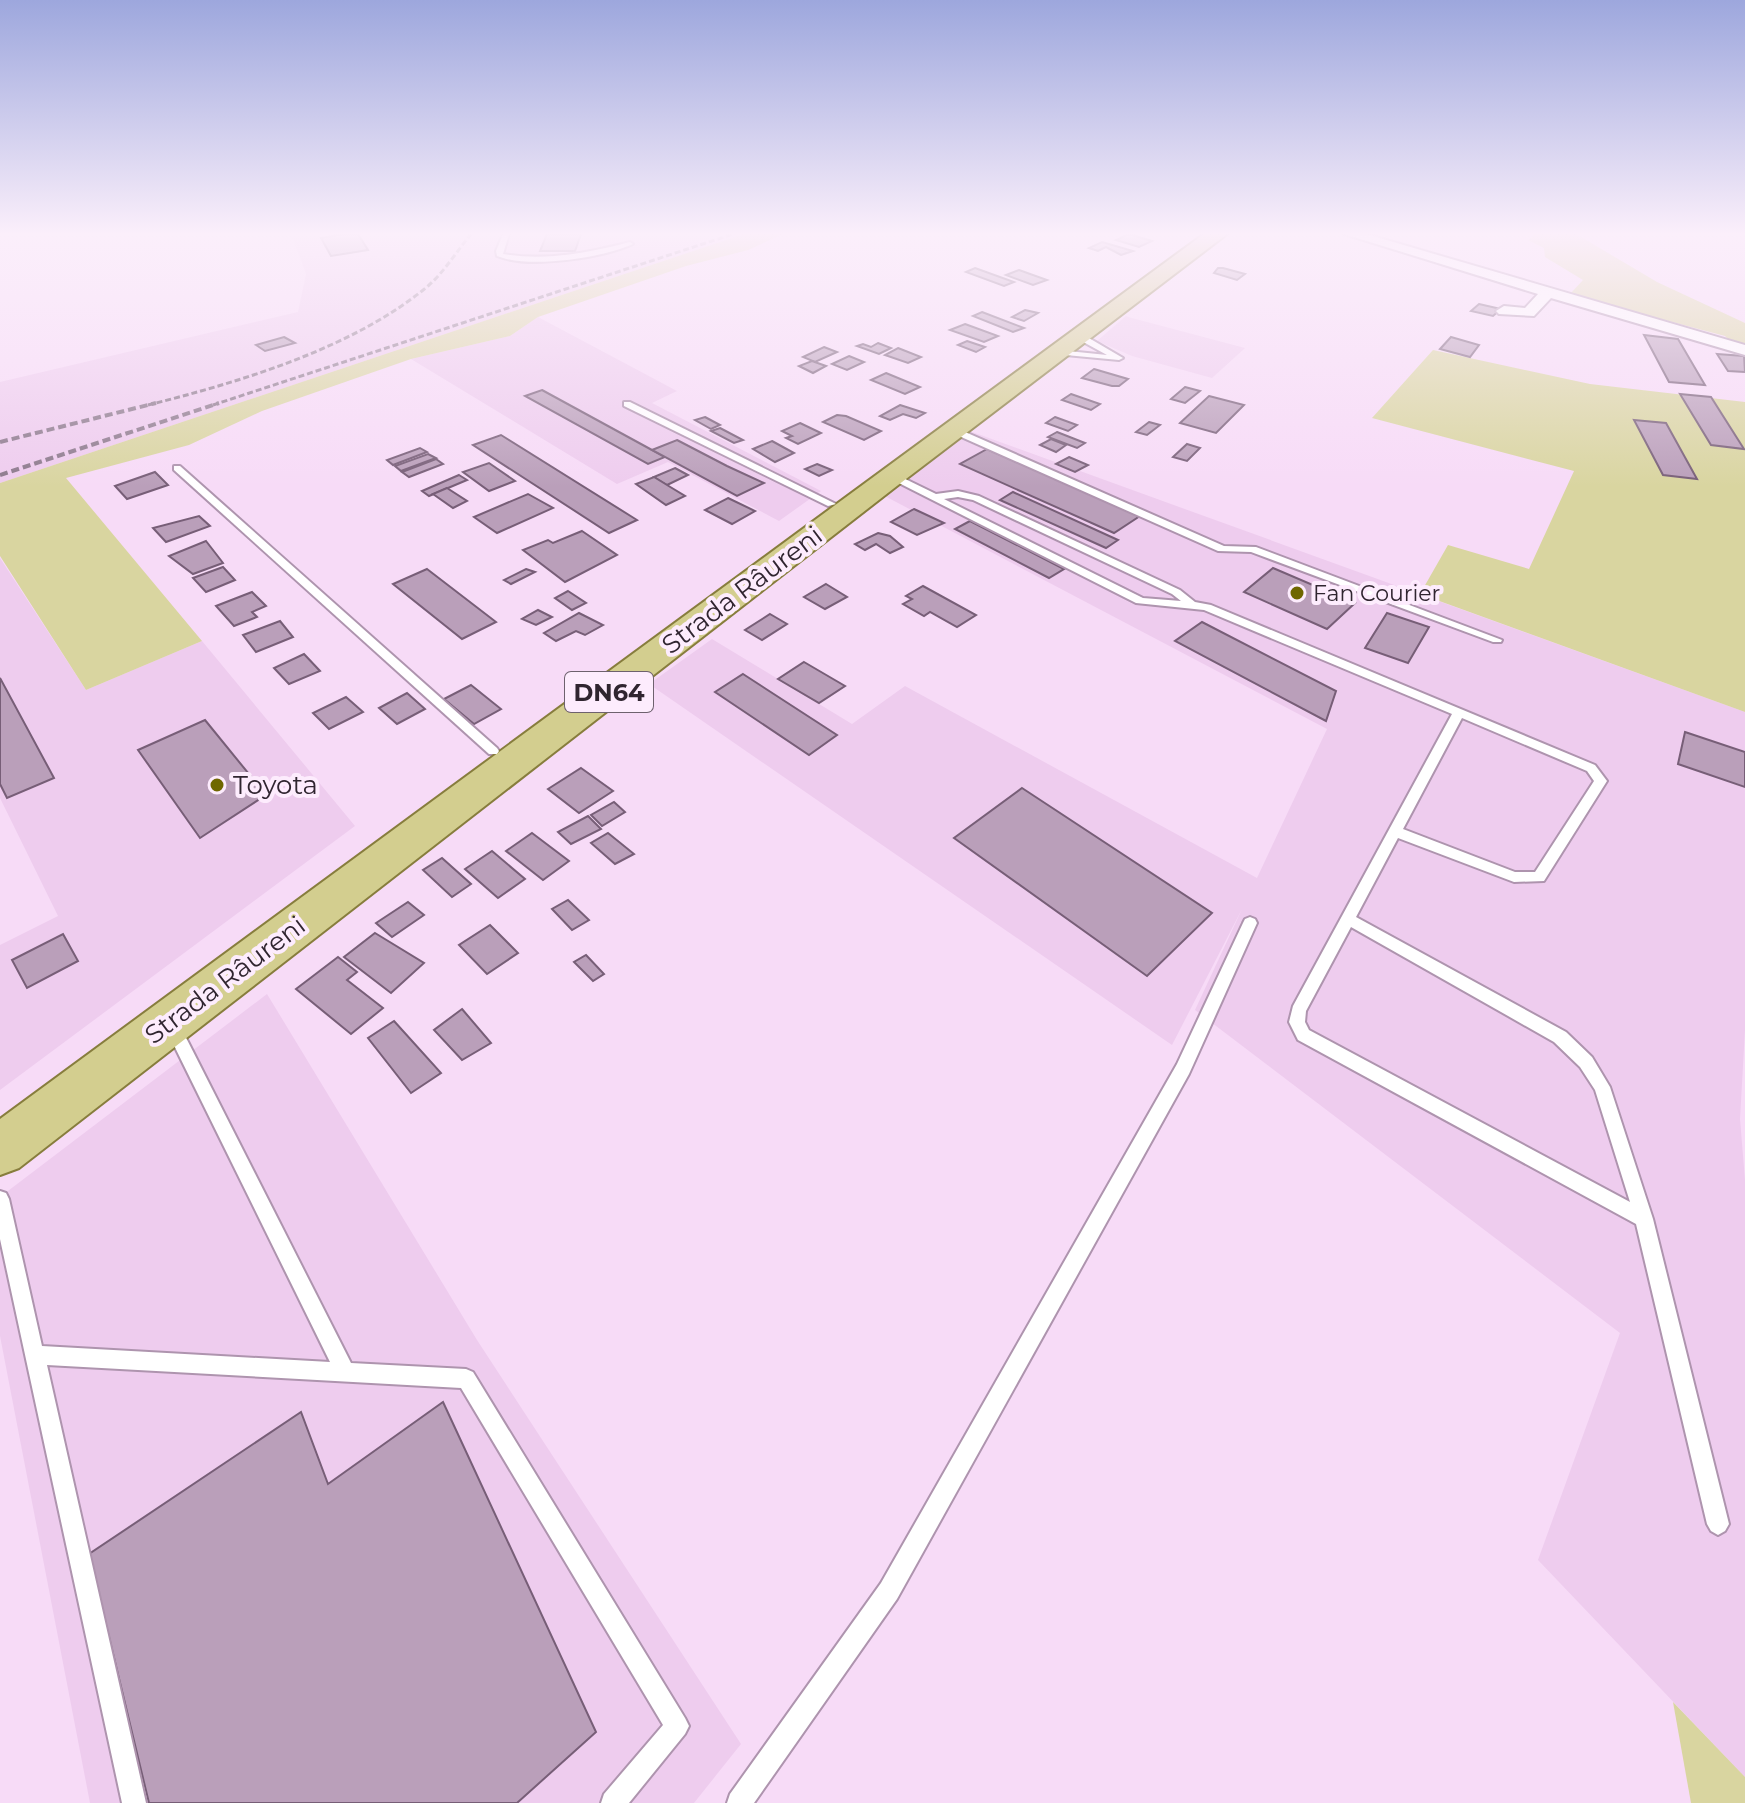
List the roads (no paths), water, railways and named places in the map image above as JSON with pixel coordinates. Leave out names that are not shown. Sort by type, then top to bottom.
[{"type":"main road","name":"Strada Râureni","points":[[0,1116],[1086,318]]},
{"type":"main road","name":"Strada Râureni","points":[[0,1150],[1103,318]]},
{"type":"street","points":[[1637,318],[1745,350]]},
{"type":"lane","points":[[1068,344],[1119,358],[1068,344]]},
{"type":"lane","points":[[627,404],[831,504]]},
{"type":"lane","points":[[953,430],[1222,549],[1260,552],[1497,640]]},
{"type":"lane","points":[[177,468],[493,751]]},
{"type":"lane","points":[[892,476],[1140,601],[1159,605],[1190,603],[1207,607],[1458,715],[1591,768],[1601,781],[1539,877],[1514,877],[1395,831]]},
{"type":"lane","points":[[936,497],[958,494],[976,498],[1176,592],[1190,603]]},
{"type":"lane","points":[[1458,715],[1298,1011],[1297,1022],[1303,1035],[1644,1219]]},
{"type":"lane","points":[[1348,919],[1560,1037],[1586,1062],[1602,1087],[1644,1219],[1718,1524]]},
{"type":"lane","points":[[739,1803],[889,1591],[1183,1069],[1250,923]]},
{"type":"lane","points":[[170,1022],[345,1371]]},
{"type":"lane","points":[[0,1199],[134,1803]]},
{"type":"lane","points":[[35,1355],[466,1379],[677,1726],[613,1803]]},
{"type":"railway","points":[[148,405],[258,374],[331,345],[382,318]]},
{"type":"railway","points":[[213,405],[477,318]]},
{"type":"railway","points":[[148,405],[156,403]]},
{"type":"railway","points":[[0,475],[219,403]]},
{"type":"railway","points":[[0,442],[148,405]]},
{"type":"place","name":"Fan Courier","points":[[1297,593]]},
{"type":"place","name":"Toyota","points":[[217,785]]}]
